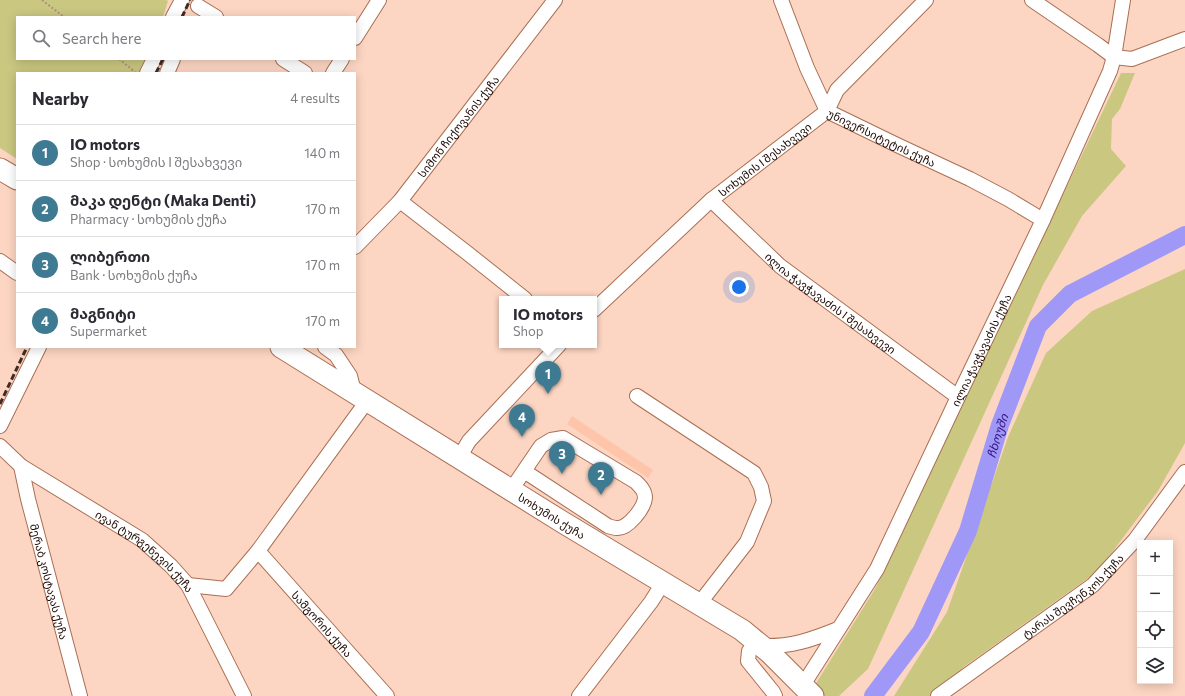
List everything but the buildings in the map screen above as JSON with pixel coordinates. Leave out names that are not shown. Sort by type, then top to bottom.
[{"type":"highway","points":[[0,168],[16,178]]},
{"type":"highway","name":"სოხუმის ქუჩა","points":[[283,348],[511,490],[742,630],[759,644],[808,691]]},
{"type":"street","points":[[174,16],[182,0]]},
{"type":"street","points":[[356,36],[379,0]]},
{"type":"street","name":"სიმონ ჩიქოვანის ქუჩა","points":[[356,246],[400,201],[555,0]]},
{"type":"street","name":"უნივერსიტეტის ქუჩა","points":[[781,0],[807,68],[827,111],[970,179],[1043,220]]},
{"type":"street","name":"სოხუმის I შესახვევი","points":[[597,307],[711,200],[827,111],[837,90],[926,0]]},
{"type":"street","points":[[1032,0],[1114,57],[1132,59],[1185,39]]},
{"type":"street","name":"ილია ჭავჭავაძის ქუჩა","points":[[808,691],[838,629],[877,569],[1043,220],[1110,71],[1114,57],[1123,0]]},
{"type":"street","points":[[197,8],[214,16]]},
{"type":"street","points":[[148,72],[154,60]]},
{"type":"street","points":[[167,72],[173,60]]},
{"type":"street","points":[[285,60],[303,72]]},
{"type":"street","points":[[334,72],[341,60]]},
{"type":"street","name":"ილია ჭავჭავაძის I შესახვევი","points":[[711,200],[780,266],[958,397]]},
{"type":"street","points":[[400,201],[520,296]]},
{"type":"street","points":[[0,261],[16,272]]},
{"type":"street","points":[[0,426],[39,348]]},
{"type":"street","points":[[188,585],[226,589],[258,551],[361,396],[336,355],[326,348]]},
{"type":"street","points":[[459,458],[470,441],[556,348]]},
{"type":"street","points":[[637,396],[754,473],[761,487],[764,501],[747,542],[699,604]]},
{"type":"street","points":[[511,490],[541,446],[551,440],[563,438],[636,482],[642,488],[645,496],[644,505],[628,525],[618,529],[608,526],[524,471]]},
{"type":"street","name":"ივან ტურგენევის ქუჩა","points":[[0,446],[21,466],[142,540],[171,566],[188,585],[244,696]]},
{"type":"street","name":"მერაბ კოსტავას ქუჩა","points":[[21,466],[28,499],[80,696]]},
{"type":"street","name":"ტარას შევჩენკოს ქუჩა","points":[[938,696],[1093,585],[1135,540],[1185,472]]},
{"type":"street","name":"სამგორის ქუჩა","points":[[258,551],[386,696]]},
{"type":"street","points":[[579,696],[652,602],[663,583]]},
{"type":"street","points":[[775,696],[748,661],[749,651],[759,644],[777,646],[794,644],[814,639],[838,629]]},
{"type":"path","points":[[42,0],[63,16]]},
{"type":"path","points":[[120,60],[136,72]]},
{"type":"shaded area","points":[[0,0],[168,1],[163,16],[16,16],[16,60],[146,60],[140,72],[16,72],[16,158],[0,148]]},
{"type":"shaded area","points":[[1121,73],[1135,73],[1120,109],[1112,119],[1111,149],[1126,166],[1082,216],[1043,285],[868,669],[839,696],[825,696],[815,685],[875,589]]},
{"type":"shaded area","points":[[1185,269],[1185,443],[1158,491],[1098,571],[965,666],[933,696],[894,696],[947,612],[1008,437],[1046,353],[1092,311]]},
{"type":"shaded area","points":[[572,416],[653,470],[648,478],[567,424]]},
{"type":"waterway","name":"ჩხოუში","points":[[873,696],[921,632],[968,531],[1000,425],[1038,326],[1070,294],[1185,235]]},
{"type":"railway","points":[[182,16],[190,0]]},
{"type":"railway","points":[[156,72],[162,60]]},
{"type":"railway","points":[[0,404],[27,348]]},
{"type":"place","name":"IO motors","points":[[548,394]]},
{"type":"place","name":"მაგნიტი","points":[[522,437]]},
{"type":"place","name":"ლიბერთი","points":[[562,474]]},
{"type":"place","name":"მაკა დენტი (Maka Denti)","points":[[601,495]]}]
